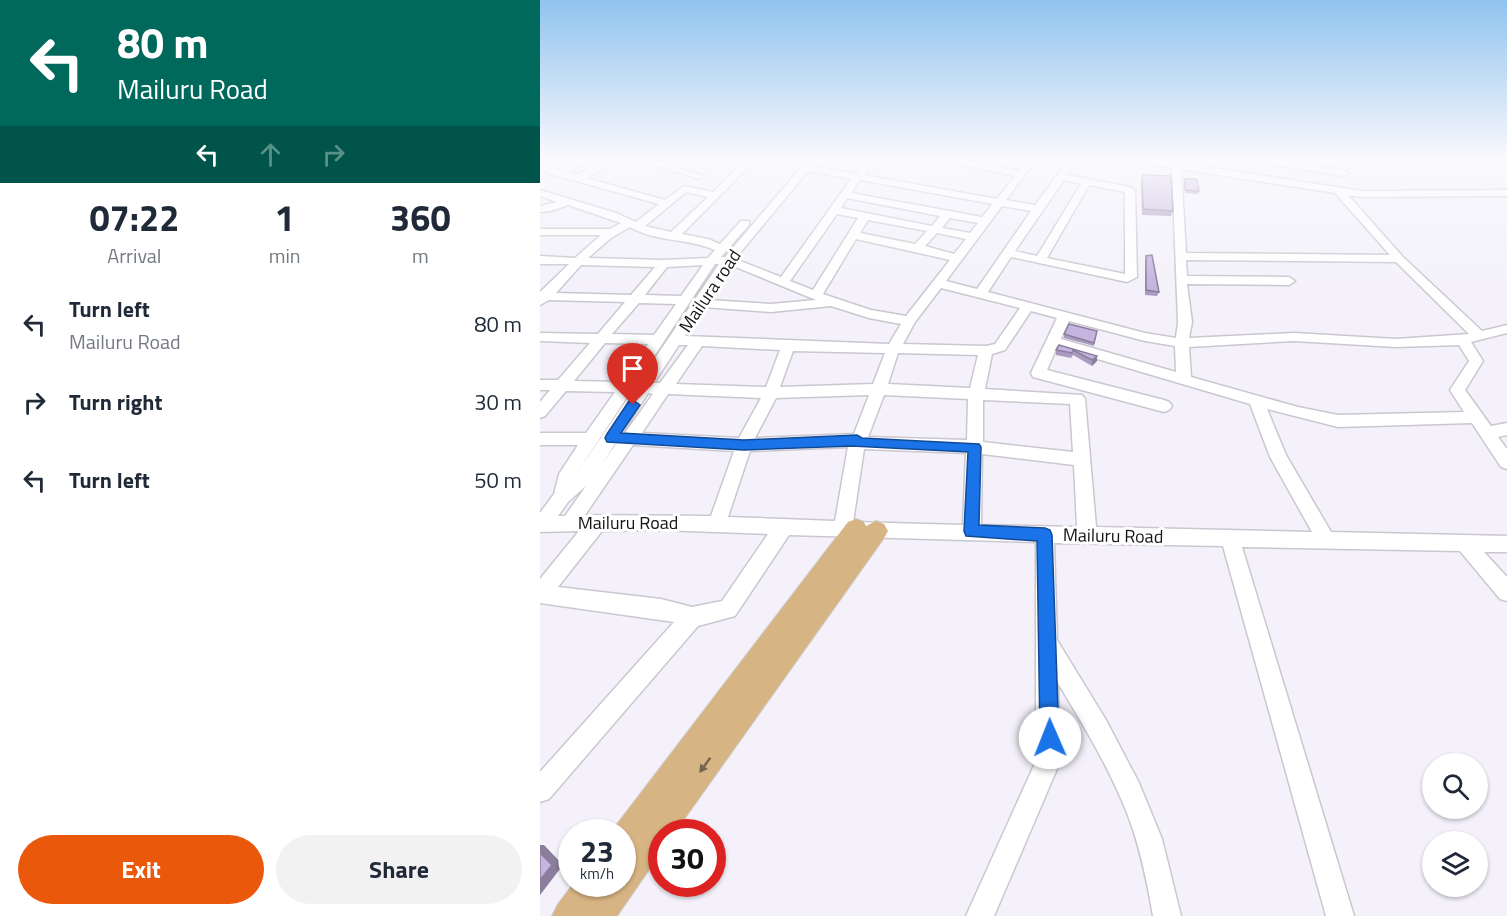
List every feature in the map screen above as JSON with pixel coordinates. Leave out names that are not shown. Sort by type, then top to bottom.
[{"type":"main road","points":[[636,826],[858,530]]},
{"type":"main road","points":[[636,857],[858,530]]},
{"type":"main road","points":[[570,916],[584,897]]},
{"type":"main road","points":[[595,916],[609,897]]},
{"type":"street","points":[[540,209],[547,209],[566,201],[612,215],[633,225],[673,236],[704,241],[721,256],[832,302],[869,314],[909,321]]},
{"type":"street","points":[[657,201],[665,203]]},
{"type":"street","points":[[542,298],[618,226],[633,225],[668,201]]},
{"type":"street","points":[[673,236],[709,201]]},
{"type":"street","name":"Mailura road","points":[[562,497],[565,478],[686,300],[721,256],[772,201]]},
{"type":"street","points":[[784,281],[840,201]]},
{"type":"street","points":[[874,201],[986,221]]},
{"type":"street","points":[[987,201],[1038,209]]},
{"type":"street","points":[[980,294],[1044,201]]},
{"type":"street","points":[[1040,260],[1075,201]]},
{"type":"street","points":[[1007,253],[1131,277],[1130,201]]},
{"type":"street","points":[[1177,201],[1185,322],[1182,343],[1184,378]]},
{"type":"street","points":[[1347,201],[1471,338],[1476,361],[1456,390],[1497,444],[1507,462]]},
{"type":"street","points":[[858,530],[857,442],[893,349],[909,321],[999,203]]},
{"type":"street","points":[[833,210],[973,237]]},
{"type":"street","points":[[918,248],[947,215]]},
{"type":"street","points":[[816,295],[865,216]]},
{"type":"street","points":[[540,232],[612,232]]},
{"type":"street","points":[[852,235],[957,258]]},
{"type":"street","points":[[540,260],[664,264],[721,256]]},
{"type":"street","name":"Mailura road","points":[[562,497],[582,480],[677,340],[701,303],[721,256]]},
{"type":"street","points":[[1180,256],[1399,260]]},
{"type":"street","points":[[540,412],[664,264]]},
{"type":"street","points":[[1181,280],[1289,281]]},
{"type":"street","points":[[938,283],[1145,337],[1182,343],[1294,337],[1396,343],[1471,338],[1507,329]]},
{"type":"street","points":[[542,298],[686,300]]},
{"type":"street","points":[[701,303],[771,309],[832,302]]},
{"type":"street","points":[[677,340],[788,346],[986,351],[1000,347],[1027,307]]},
{"type":"street","points":[[1065,316],[1038,373],[1164,406]]},
{"type":"street","points":[[540,337],[659,340]]},
{"type":"street","points":[[570,523],[698,341]]},
{"type":"street","points":[[1052,341],[1256,400],[1338,421],[1477,417]]},
{"type":"street","points":[[717,524],[744,445],[771,393],[788,346]]},
{"type":"street","points":[[972,531],[976,394],[986,351]]},
{"type":"street","points":[[540,385],[627,387]]},
{"type":"street","points":[[644,388],[771,393],[879,389],[1077,399],[1087,534]]},
{"type":"street","points":[[1256,400],[1278,457],[1326,540]]},
{"type":"street","points":[[1497,444],[1507,429]]},
{"type":"street","points":[[540,438],[591,439]]},
{"type":"street","points":[[611,438],[744,445],[857,440],[857,442],[975,447],[1082,460]]},
{"type":"street","points":[[541,524],[562,497]]},
{"type":"street","points":[[540,594],[597,523]]},
{"type":"street","name":"Mailuru Road","points":[[541,524],[717,524],[1045,535],[1087,534],[1507,544]]},
{"type":"street","points":[[540,594],[661,609],[692,617],[728,609],[784,527]]},
{"type":"street","points":[[980,916],[1048,762],[1045,535]]},
{"type":"street","points":[[1230,538],[1340,916]]},
{"type":"street","points":[[1464,543],[1507,592]]},
{"type":"street","points":[[540,790],[692,617]]},
{"type":"street","points":[[1047,643],[1128,787],[1140,814],[1156,861],[1167,916]]},
{"type":"building","points":[[1143,201],[1172,201],[1173,211],[1143,209]]},
{"type":"building","points":[[1152,255],[1159,292],[1146,290],[1146,256]]},
{"type":"building","points":[[1069,324],[1097,331],[1094,343],[1064,334]]},
{"type":"building","points":[[1059,345],[1097,356],[1092,360],[1073,350],[1072,353],[1056,350]]},
{"type":"building","points":[[540,853],[552,865],[540,880]]},
{"type":"route","points":[[633,405],[611,438],[744,445],[857,440],[857,442],[975,447],[972,531],[1045,535],[1050,738]]}]
